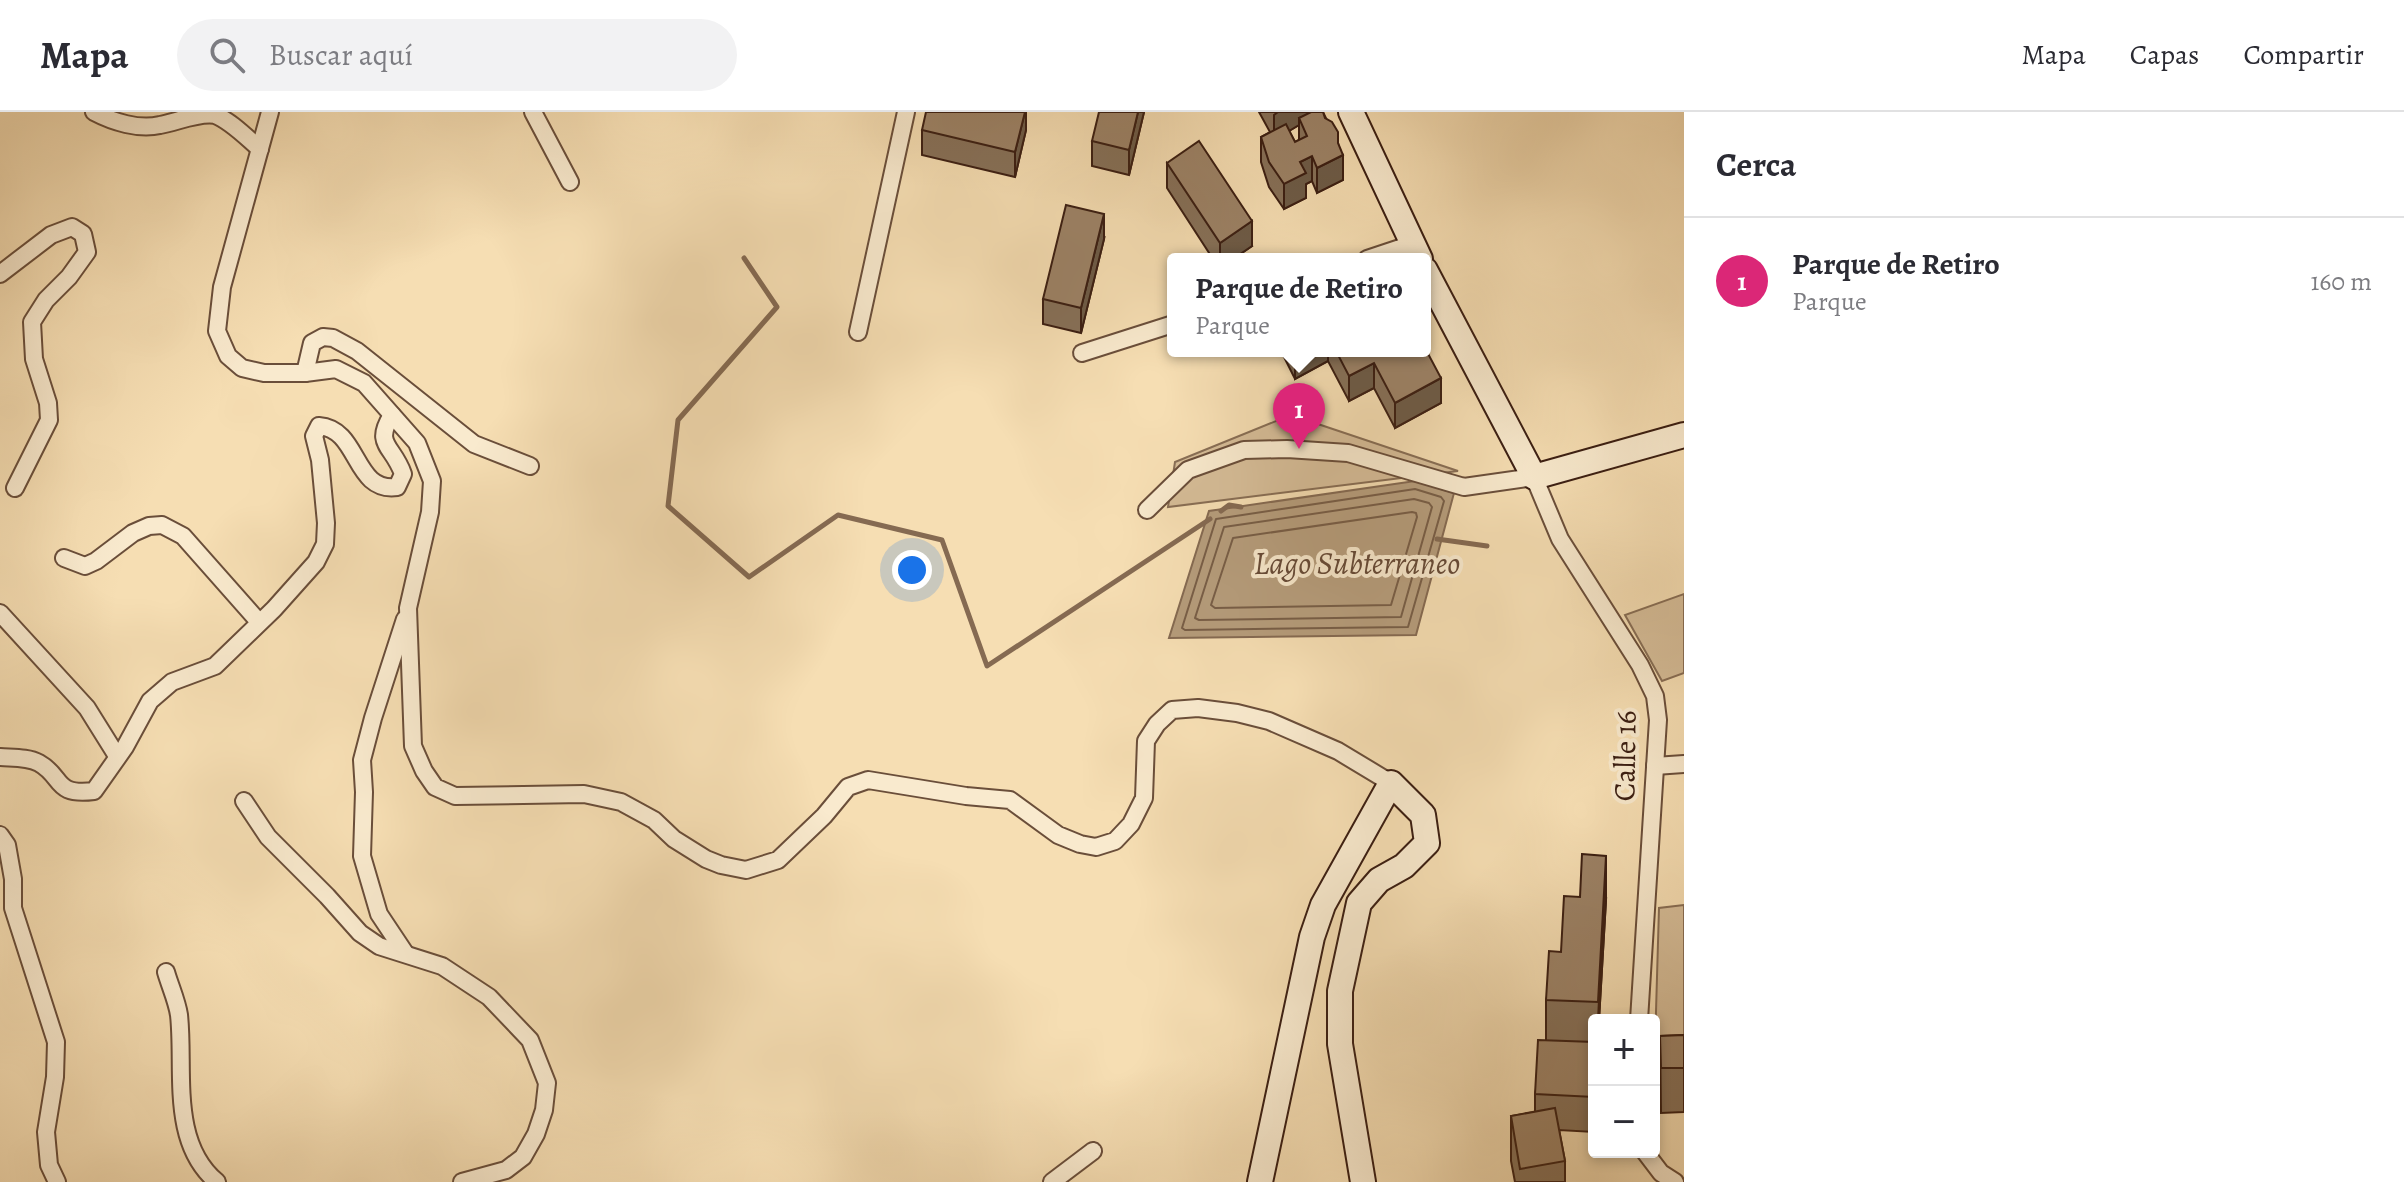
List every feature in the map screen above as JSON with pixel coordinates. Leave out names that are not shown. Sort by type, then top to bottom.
[{"type":"street","points":[[94,112],[126,124],[157,126],[211,114],[260,149]]},
{"type":"street","points":[[270,112],[222,287],[217,331],[228,356],[242,368],[264,373],[336,369],[364,383],[417,443],[432,481],[430,512],[408,608],[362,760],[362,856],[379,914],[405,953]]},
{"type":"street","points":[[533,112],[570,182]]},
{"type":"street","points":[[858,332],[906,112]]},
{"type":"street","points":[[1351,112],[1416,251]]},
{"type":"street","points":[[0,274],[51,235],[72,227],[83,234],[87,252],[69,277],[46,300],[32,322],[34,359],[48,403],[49,420],[15,488]]},
{"type":"street","points":[[1431,281],[1534,477]]},
{"type":"street","points":[[1082,353],[1167,326]]},
{"type":"street","points":[[305,373],[312,343],[323,337],[333,338],[357,351],[474,444],[530,466]]},
{"type":"street","points":[[0,757],[42,764],[63,788],[94,791],[125,747],[150,701],[172,682],[215,666],[274,609],[316,562],[325,544],[326,523],[320,460],[314,436],[319,426],[329,426],[348,442],[364,473],[374,483],[388,488],[397,487],[403,474],[397,458],[383,441],[383,429],[392,415]]},
{"type":"street","points":[[1147,510],[1188,470],[1244,450],[1348,453],[1464,487],[1534,477],[1684,435]]},
{"type":"street","name":"Calle 16","points":[[1534,477],[1560,539],[1635,656],[1655,696],[1658,720],[1639,1014]]},
{"type":"street","points":[[64,558],[85,566],[133,533],[149,526],[162,525],[183,536],[259,622]]},
{"type":"street","points":[[408,608],[413,746],[435,787],[455,796],[584,794],[621,802],[654,820],[685,846],[721,865],[746,870],[778,860],[824,816],[848,787],[868,780],[1010,800],[1058,835],[1080,844],[1096,847],[1115,841],[1131,824],[1144,798],[1146,741],[1157,724],[1172,710],[1198,708],[1237,713],[1269,721],[1338,751],[1391,783],[1423,815],[1427,843],[1404,866],[1379,880],[1359,903],[1340,991],[1340,1044],[1363,1182]]},
{"type":"street","points":[[0,613],[87,708],[117,756]]},
{"type":"street","points":[[1655,766],[1684,764]]},
{"type":"street","points":[[1260,1182],[1312,937],[1323,905],[1391,783]]},
{"type":"street","points":[[244,801],[268,837],[360,933],[379,946],[442,966],[489,997],[530,1040],[547,1083],[544,1110],[536,1134],[523,1157],[506,1170],[462,1182]]},
{"type":"street","points":[[0,835],[7,845],[13,879],[6,906],[56,1042],[55,1077],[46,1132],[49,1165],[57,1182]]},
{"type":"street","points":[[166,972],[179,1012],[182,1109],[195,1154],[217,1182]]},
{"type":"street","points":[[1052,1182],[1093,1151]]},
{"type":"street","points":[[1650,1158],[1661,1173],[1675,1182]]},
{"type":"shaded area","points":[[1291,415],[1458,471],[1168,507],[1175,462]]},
{"type":"shaded area","points":[[1684,594],[1684,673],[1662,681],[1625,615]]},
{"type":"shaded area","points":[[1684,905],[1684,1049],[1660,1047],[1660,1014],[1656,1014],[1659,908]]},
{"type":"water","name":"Lago Subterraneo","points":[[1415,481],[1454,493],[1416,635],[1169,638],[1209,511]]},
{"type":"building","points":[[926,112],[1025,112],[1015,152],[922,130]]},
{"type":"building","points":[[1099,112],[1138,112],[1129,150],[1092,141]]},
{"type":"building","points":[[1311,112],[1323,112],[1325,118],[1332,122],[1338,132],[1343,155],[1317,168],[1312,156],[1300,162],[1306,173],[1284,184],[1269,162],[1261,137],[1286,124],[1295,142],[1307,136],[1299,118]]},
{"type":"building","points":[[1199,141],[1252,221],[1220,243],[1167,163]]},
{"type":"building","points":[[1066,205],[1104,214],[1081,308],[1043,299]]},
{"type":"building","points":[[1339,357],[1430,357],[1441,378],[1395,403],[1374,363],[1349,376]]},
{"type":"building","points":[[1582,854],[1606,856],[1598,1002],[1546,1000],[1549,951],[1561,952],[1564,896],[1580,897]]},
{"type":"building","points":[[1684,1035],[1684,1068],[1661,1068],[1660,1036]]},
{"type":"building","points":[[1538,1040],[1588,1042],[1588,1097],[1535,1094]]},
{"type":"building","points":[[1555,1108],[1565,1161],[1520,1169],[1511,1116]]},
{"type":"waterway","points":[[744,258],[777,307],[678,420],[668,506],[749,577],[838,515],[942,540],[987,666],[1210,519]]},
{"type":"waterway","points":[[1221,511],[1229,505],[1241,507]]},
{"type":"waterway","points":[[1437,539],[1487,546]]},
{"type":"place","name":"Parque de Retiro","points":[[1299,449]]}]
